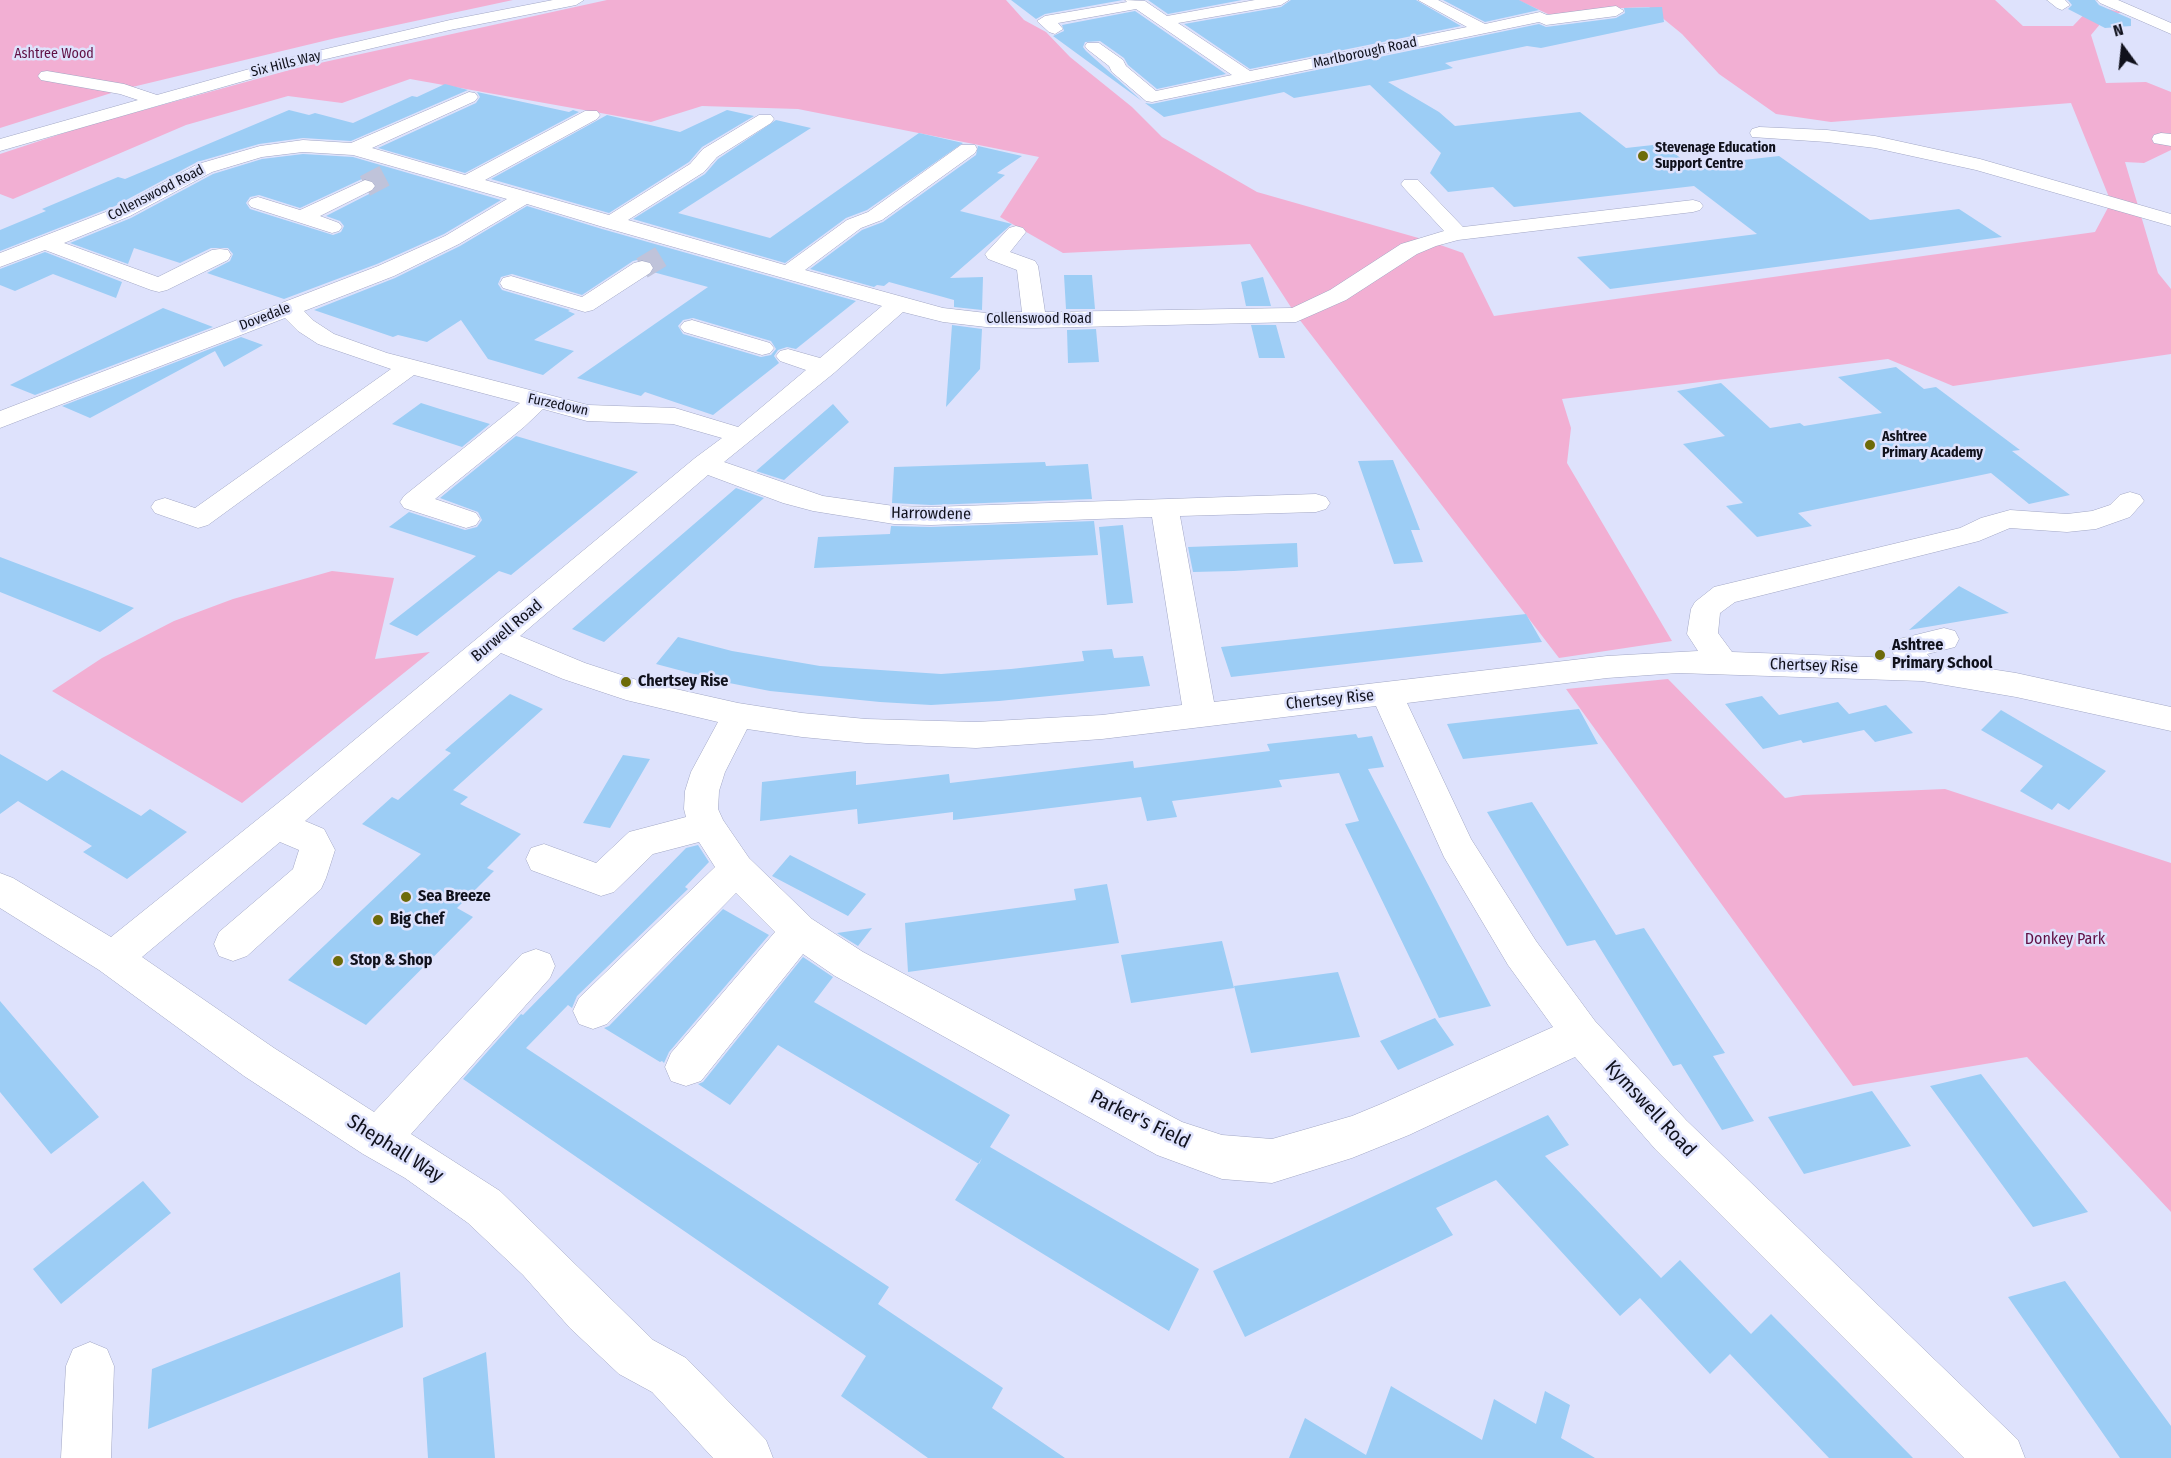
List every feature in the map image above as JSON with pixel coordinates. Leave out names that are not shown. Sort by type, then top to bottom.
[{"type":"street","name":"Six Hills Way","points":[[0,145],[292,62],[450,25],[576,0]]},
{"type":"street","points":[[1165,21],[1281,0]]},
{"type":"street","points":[[1426,0],[1483,29]]},
{"type":"street","points":[[2105,0],[2171,29]]},
{"type":"street","points":[[1055,29],[1045,21],[1137,2],[1247,77]]},
{"type":"street","name":"Marlborough Road","points":[[1093,46],[1117,64],[1118,68],[1152,97],[1542,18],[1616,11]]},
{"type":"street","points":[[47,76],[124,89],[153,100]]},
{"type":"street","name":"Collenswood Road","points":[[354,149],[469,98]]},
{"type":"street","points":[[466,182],[591,115]]},
{"type":"street","points":[[610,222],[697,168],[710,153],[765,119]]},
{"type":"street","points":[[1759,134],[1827,136],[1887,144],[1964,161],[2111,202],[2163,222]]},
{"type":"street","name":"Collenswood Road","points":[[0,261],[123,212],[185,177],[224,162],[284,148],[325,146],[354,149],[899,304],[969,318],[1035,321],[1296,315],[1338,295],[1409,249],[1458,234]]},
{"type":"street","points":[[788,273],[854,224],[875,216],[968,149]]},
{"type":"street","points":[[386,175],[407,165]]},
{"type":"street","points":[[1411,184],[1458,234],[1693,206]]},
{"type":"street","points":[[302,217],[365,186]]},
{"type":"street","name":"Dovedale","points":[[0,420],[413,259],[452,240],[523,198]]},
{"type":"street","points":[[258,203],[332,227]]},
{"type":"street","points":[[1016,232],[996,254],[1028,266],[1035,321]]},
{"type":"street","points":[[662,256],[683,242]]},
{"type":"street","points":[[45,243],[159,285],[220,255]]},
{"type":"street","points":[[511,284],[585,305],[642,268]]},
{"type":"street","name":"Burwell Road","points":[[113,958],[276,825],[899,304]]},
{"type":"street","name":"Furzedown","points":[[288,308],[306,326],[326,339],[351,349],[537,402],[587,413],[675,416],[742,436]]},
{"type":"street","points":[[690,328],[762,348]]},
{"type":"street","points":[[788,356],[825,368]]},
{"type":"street","points":[[165,507],[198,519],[412,365]]},
{"type":"street","points":[[466,519],[414,502],[537,402]]},
{"type":"street","name":"Harrowdene","points":[[704,465],[793,497],[823,505],[894,515],[931,516],[1316,503]]},
{"type":"street","points":[[1723,663],[1702,634],[1706,609],[1725,594],[1969,535],[1991,524],[2010,519],[2067,523],[2096,520],[2120,511],[2130,501]]},
{"type":"street","points":[[1165,509],[1200,717]]},
{"type":"street","name":"Chertsey Rise","points":[[498,639],[574,671],[637,692],[738,715],[802,725],[866,731],[976,735],[1056,730],[1200,717],[1281,705],[1607,667],[1678,662],[1922,670],[2016,685],[2116,705],[2171,719]]},
{"type":"street","points":[[1922,670],[1906,648],[1944,639]]},
{"type":"street","name":"Kymswell Road","points":[[1387,694],[1457,847],[1522,953],[1581,1034],[1671,1135],[2000,1458]]},
{"type":"street","points":[[544,859],[601,881],[642,842],[707,826],[702,809],[702,791],[708,772],[738,715]]},
{"type":"street","points":[[233,944],[308,878],[317,850],[311,839],[276,825]]},
{"type":"street","name":"Parker's Field","points":[[707,826],[736,869],[799,931],[849,964],[1172,1140],[1222,1157],[1272,1161],[1352,1137],[1449,1096],[1581,1034]]},
{"type":"street","points":[[593,1011],[736,869]]},
{"type":"street","name":"Shephall Way","points":[[0,889],[113,958],[259,1062],[378,1139],[420,1162],[484,1207],[636,1357],[669,1375],[748,1458]]},
{"type":"street","points":[[686,1067],[799,931]]},
{"type":"street","points":[[378,1139],[536,966]]},
{"type":"street","points":[[86,1458],[90,1366]]},
{"type":"green space","name":"Ashtree Wood","points":[[0,0],[513,0],[336,38],[124,89],[0,128]]},
{"type":"green space","points":[[607,0],[1006,0],[1024,20],[1046,32],[1070,57],[1132,107],[1162,137],[1257,192],[1429,241],[1463,253],[1494,316],[2095,232],[2111,202],[2071,103],[1831,122],[1776,114],[1719,74],[1682,34],[1649,7],[1597,9],[1550,15],[1518,0],[1995,0],[2023,26],[2073,26],[2092,6],[2121,12],[2101,23],[2091,35],[2106,83],[2146,82],[2171,92],[2171,150],[2144,163],[2125,162],[2158,273],[2171,289],[2171,354],[1953,386],[1888,359],[1562,399],[1571,428],[1567,463],[1672,641],[1559,658],[1296,315],[1250,244],[1063,253],[1000,217],[1039,157],[798,109],[702,106],[651,122],[410,79],[342,103],[288,96],[186,125],[13,199],[0,194],[0,154],[85,126],[297,68]]},
{"type":"green space","points":[[332,571],[394,578],[375,659],[430,652],[242,803],[52,691],[102,658],[174,621],[233,599]]},
{"type":"green space","name":"Donkey Park","points":[[1668,679],[1785,798],[1803,795],[1945,789],[2171,863],[2171,1212],[2027,1057],[1853,1086],[1566,689]]},
{"type":"building","points":[[1011,0],[1123,0],[1045,14],[1036,19]]},
{"type":"building","points":[[1148,0],[1242,0],[1168,14]]},
{"type":"building","points":[[1291,0],[1416,0],[1461,26],[1250,69],[1184,24],[1281,7]]},
{"type":"building","points":[[1443,0],[1519,0],[1539,10],[1485,22]]},
{"type":"building","points":[[2068,0],[2095,0],[2099,5],[2131,19],[2131,26],[2105,28],[2068,9],[2072,5]]},
{"type":"building","points":[[1662,7],[1664,22],[1541,48],[1527,46],[1445,63],[1453,68],[1388,82],[1439,112],[1455,126],[1580,112],[1626,148],[1662,144],[1691,166],[1779,156],[1870,220],[1959,209],[2002,237],[1610,289],[1577,257],[1757,234],[1694,186],[1514,207],[1493,187],[1448,192],[1430,173],[1441,153],[1370,85],[1294,98],[1284,92],[1164,117],[1145,103],[1152,104],[1539,24],[1546,27],[1616,18],[1625,13],[1624,8]]},
{"type":"building","points":[[1135,11],[1226,74],[1157,89],[1128,65],[1124,58],[1100,41],[1085,42],[1083,47],[1086,51],[1142,101],[1053,36],[1064,31],[1062,25]]},
{"type":"building","points":[[445,84],[468,90],[351,141],[303,138],[259,144],[197,162],[115,206],[0,251],[0,230],[46,211],[42,209],[118,177],[125,179],[289,110],[309,115],[315,113],[353,123],[412,96],[417,97]]},
{"type":"building","points":[[477,92],[569,112],[573,110],[579,112],[465,173],[378,148],[476,103],[480,97]]},
{"type":"building","points":[[727,110],[754,116],[702,147],[689,162],[609,213],[491,179],[607,115],[680,132]]},
{"type":"building","points":[[776,120],[811,128],[678,213],[770,238],[919,133],[963,143],[867,210],[846,218],[785,263],[633,219],[705,174],[718,159]]},
{"type":"building","points":[[978,146],[1022,156],[997,173],[1005,175],[960,211],[1012,224],[950,278],[983,277],[982,310],[954,307],[954,300],[889,282],[884,286],[874,287],[810,269],[862,230],[883,222],[976,155]]},
{"type":"building","points":[[303,154],[353,157],[501,200],[444,234],[377,264],[284,299],[207,273],[230,261],[233,254],[228,248],[211,248],[180,263],[134,248],[128,264],[70,243],[131,218],[213,174],[262,159]],"holes":[[[364,178],[374,181],[377,187],[373,192],[326,216],[340,221],[344,226],[341,232],[333,235],[250,209],[246,203],[250,197],[259,195],[300,208]]]},
{"type":"building","points":[[527,206],[856,301],[796,349],[787,347],[778,350],[774,356],[779,363],[713,415],[645,392],[641,396],[577,378],[708,287],[653,272],[655,267],[651,261],[641,259],[633,261],[582,295],[512,274],[501,277],[498,284],[502,290],[570,310],[568,311],[575,314],[534,340],[574,351],[543,375],[488,359],[461,320],[427,342],[398,335],[393,337],[314,310],[395,278],[460,246]],"holes":[[[693,318],[771,341],[776,349],[771,355],[761,357],[683,334],[678,326],[683,320]]]},
{"type":"building","points":[[45,252],[122,282],[116,298],[53,274],[15,291],[0,285],[0,269]]},
{"type":"building","points":[[1064,275],[1092,275],[1095,309],[1066,309]]},
{"type":"building","points":[[1263,277],[1271,306],[1246,306],[1241,282]]},
{"type":"building","points":[[163,308],[213,327],[35,395],[10,385]]},
{"type":"building","points":[[952,325],[982,329],[980,369],[946,407]]},
{"type":"building","points":[[1251,325],[1276,325],[1285,358],[1259,358]]},
{"type":"building","points":[[1096,329],[1099,362],[1068,363],[1067,330]]},
{"type":"building","points":[[241,337],[263,345],[224,367],[215,351],[90,418],[62,406]]},
{"type":"building","points":[[1896,367],[1924,389],[1936,387],[2020,450],[2012,451],[2070,495],[2029,504],[1991,473],[1798,513],[1812,526],[1757,537],[1726,506],[1743,503],[1683,444],[1725,436],[1677,391],[1721,383],[1770,428],[1800,423],[1804,426],[1882,413],[1838,377]]},
{"type":"building","points":[[421,403],[490,424],[462,447],[392,424]]},
{"type":"building","points":[[833,404],[849,422],[784,480],[756,471]]},
{"type":"building","points":[[516,436],[638,472],[511,575],[499,571],[417,636],[389,624],[476,556],[389,527],[409,512],[465,530],[477,527],[482,520],[478,512],[440,498]]},
{"type":"building","points":[[1393,460],[1420,530],[1411,530],[1423,562],[1394,564],[1358,461]]},
{"type":"building","points":[[1045,462],[1046,466],[1088,464],[1092,499],[931,505],[892,503],[894,467]]},
{"type":"building","points":[[736,488],[764,498],[604,642],[572,629]]},
{"type":"building","points":[[1094,521],[1098,555],[814,568],[818,537],[890,534],[891,526],[931,527]]},
{"type":"building","points":[[1123,525],[1133,603],[1107,605],[1099,527]]},
{"type":"building","points":[[1297,543],[1298,567],[1234,571],[1193,572],[1188,547]]},
{"type":"building","points":[[0,557],[134,608],[100,632],[0,592]]},
{"type":"building","points":[[1959,586],[2009,613],[1909,630]]},
{"type":"building","points":[[1526,614],[1542,642],[1231,677],[1221,647]]},
{"type":"building","points":[[678,637],[732,651],[820,666],[941,674],[1084,661],[1082,651],[1112,649],[1114,658],[1143,656],[1150,686],[999,701],[931,705],[770,691],[724,682],[656,664]]},
{"type":"building","points":[[510,694],[543,709],[453,790],[468,797],[460,804],[521,834],[487,868],[494,871],[457,908],[473,917],[366,1025],[288,980],[421,854],[362,824],[392,797],[398,800],[451,753],[445,750]]},
{"type":"building","points":[[1762,696],[1779,715],[1838,702],[1849,714],[1886,705],[1913,733],[1875,742],[1864,730],[1803,743],[1801,740],[1763,749],[1725,704]]},
{"type":"building","points":[[1579,709],[1598,744],[1463,759],[1447,724]]},
{"type":"building","points":[[2001,710],[2106,771],[2069,810],[2058,803],[2052,810],[2020,791],[2043,766],[1981,730]]},
{"type":"building","points":[[1356,734],[1358,738],[1372,736],[1384,767],[1368,769],[1491,1006],[1439,1018],[1345,824],[1359,821],[1339,773],[1279,780],[1282,787],[1172,801],[1177,817],[1147,821],[1141,797],[953,820],[953,812],[858,824],[857,809],[760,821],[762,782],[856,771],[856,785],[949,774],[950,783],[1133,761],[1134,768],[1270,751],[1267,744]]},
{"type":"building","points":[[0,754],[47,781],[62,770],[141,816],[150,809],[187,832],[127,879],[83,852],[92,846],[18,801],[0,814]]},
{"type":"building","points":[[623,755],[650,759],[610,828],[583,823]]},
{"type":"building","points":[[1532,802],[1616,935],[1644,928],[1725,1053],[1713,1056],[1754,1121],[1722,1130],[1681,1064],[1673,1066],[1595,940],[1567,946],[1487,812]]},
{"type":"building","points":[[698,845],[709,862],[685,887],[688,889],[577,996],[572,1008],[568,1005],[526,1048],[889,1287],[878,1304],[1003,1388],[992,1408],[1065,1458],[928,1458],[841,1396],[866,1356],[463,1079],[521,1014],[523,1015],[686,848]]},
{"type":"building","points":[[790,855],[866,894],[848,916],[772,876]]},
{"type":"building","points":[[1107,884],[1119,943],[908,972],[905,923],[1076,900],[1074,889]]},
{"type":"building","points":[[723,909],[769,935],[669,1052],[664,1063],[604,1028],[609,1026]]},
{"type":"building","points":[[872,928],[858,946],[837,933]]},
{"type":"building","points":[[1222,941],[1234,988],[1131,1003],[1121,955]]},
{"type":"building","points":[[803,957],[833,977],[814,1002],[1010,1115],[990,1147],[1199,1269],[1169,1331],[955,1200],[978,1164],[778,1045],[730,1105],[698,1084],[703,1082]]},
{"type":"building","points":[[1338,972],[1360,1037],[1251,1053],[1234,986]]},
{"type":"building","points":[[0,1001],[99,1117],[51,1154],[0,1092]]},
{"type":"building","points":[[1435,1018],[1454,1045],[1398,1070],[1380,1041]]},
{"type":"building","points":[[1981,1074],[2088,1212],[2033,1227],[1930,1086]]},
{"type":"building","points":[[1872,1091],[1911,1146],[1804,1174],[1768,1117]]},
{"type":"building","points":[[1548,1115],[1569,1145],[1545,1156],[1661,1278],[1680,1260],[1751,1334],[1771,1314],[1913,1458],[1829,1458],[1730,1354],[1710,1374],[1640,1298],[1620,1316],[1496,1180],[1436,1208],[1453,1235],[1245,1337],[1213,1271]]},
{"type":"building","points":[[143,1181],[171,1213],[61,1304],[33,1269]]},
{"type":"building","points":[[400,1272],[403,1327],[148,1429],[152,1369]]},
{"type":"building","points":[[2065,1281],[2171,1426],[2171,1458],[2120,1458],[2008,1297]]},
{"type":"building","points":[[486,1352],[495,1458],[428,1458],[423,1378]]},
{"type":"building","points":[[1391,1386],[1482,1440],[1494,1399],[1536,1424],[1545,1391],[1570,1405],[1561,1438],[1595,1458],[1289,1458],[1305,1418],[1366,1455]]},
{"type":"tunnel","points":[[365,186],[386,175]]},
{"type":"tunnel","points":[[642,268],[662,256]]},
{"type":"place","name":"Stevenage Education Support Centre","points":[[1643,156]]},
{"type":"place","name":"Ashtree Primary Academy","points":[[1870,445]]},
{"type":"place","name":"Ashtree Primary School","points":[[1880,655]]},
{"type":"place","name":"Chertsey Rise","points":[[626,682]]},
{"type":"place","name":"Sea Breeze","points":[[406,897]]},
{"type":"place","name":"Big Chef","points":[[378,920]]},
{"type":"place","name":"Stop & Shop","points":[[338,961]]}]
